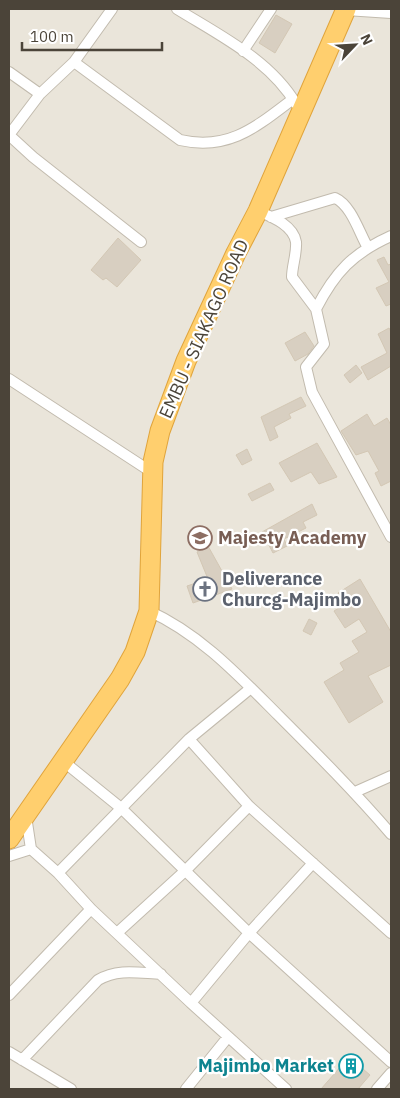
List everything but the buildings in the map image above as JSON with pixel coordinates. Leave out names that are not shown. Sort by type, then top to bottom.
[{"type":"highway","name":"EMBU - SIAKAGO ROAD","points":[[9,839],[120,679],[135,652],[149,611],[153,474],[160,431],[179,378],[236,253],[265,214],[297,106],[346,9]]},
{"type":"street","points":[[112,9],[74,62],[40,94],[9,135],[33,157],[141,242]]},
{"type":"street","points":[[74,62],[180,140],[200,144],[226,141],[266,119],[297,106],[286,87],[243,51],[177,9]]},
{"type":"street","points":[[243,51],[271,9]]},
{"type":"street","points":[[346,9],[391,13]]},
{"type":"street","points":[[9,72],[40,94]]},
{"type":"street","points":[[265,214],[335,198],[341,201],[346,208],[367,246]]},
{"type":"street","points":[[265,214],[286,226],[292,234],[296,242],[292,277],[316,309],[324,344],[306,367],[312,392],[334,437],[375,504],[391,537]]},
{"type":"street","points":[[316,309],[328,285],[340,270],[367,246],[391,236]]},
{"type":"street","points":[[9,379],[153,474]]},
{"type":"street","points":[[149,611],[185,630],[251,688],[355,792],[391,834]]},
{"type":"street","points":[[58,873],[189,739],[251,688]]},
{"type":"street","points":[[189,739],[206,755],[249,806],[391,933]]},
{"type":"street","points":[[63,761],[121,808],[249,933],[391,1062]]},
{"type":"street","points":[[355,792],[391,776]]},
{"type":"street","points":[[116,933],[184,871],[249,806]]},
{"type":"street","points":[[26,815],[32,849],[116,933],[286,1089]]},
{"type":"street","points":[[9,856],[32,849]]},
{"type":"street","points":[[191,1003],[249,933],[313,863]]},
{"type":"street","points":[[9,995],[91,909]]},
{"type":"street","points":[[22,1060],[98,980],[108,974],[121,972],[161,974]]},
{"type":"street","points":[[186,1089],[228,1037]]},
{"type":"street","points":[[9,1052],[70,1089]]},
{"type":"street","points":[[378,1089],[391,1073]]},
{"type":"shaded area","points":[[9,9],[391,9],[391,1089],[9,1089]]},
{"type":"place","name":"Majesty Academy","points":[[200,538]]},
{"type":"place","name":"Deliverance Churcg-Majimbo","points":[[205,589]]},
{"type":"place","name":"Majimbo Market","points":[[351,1066]]}]
